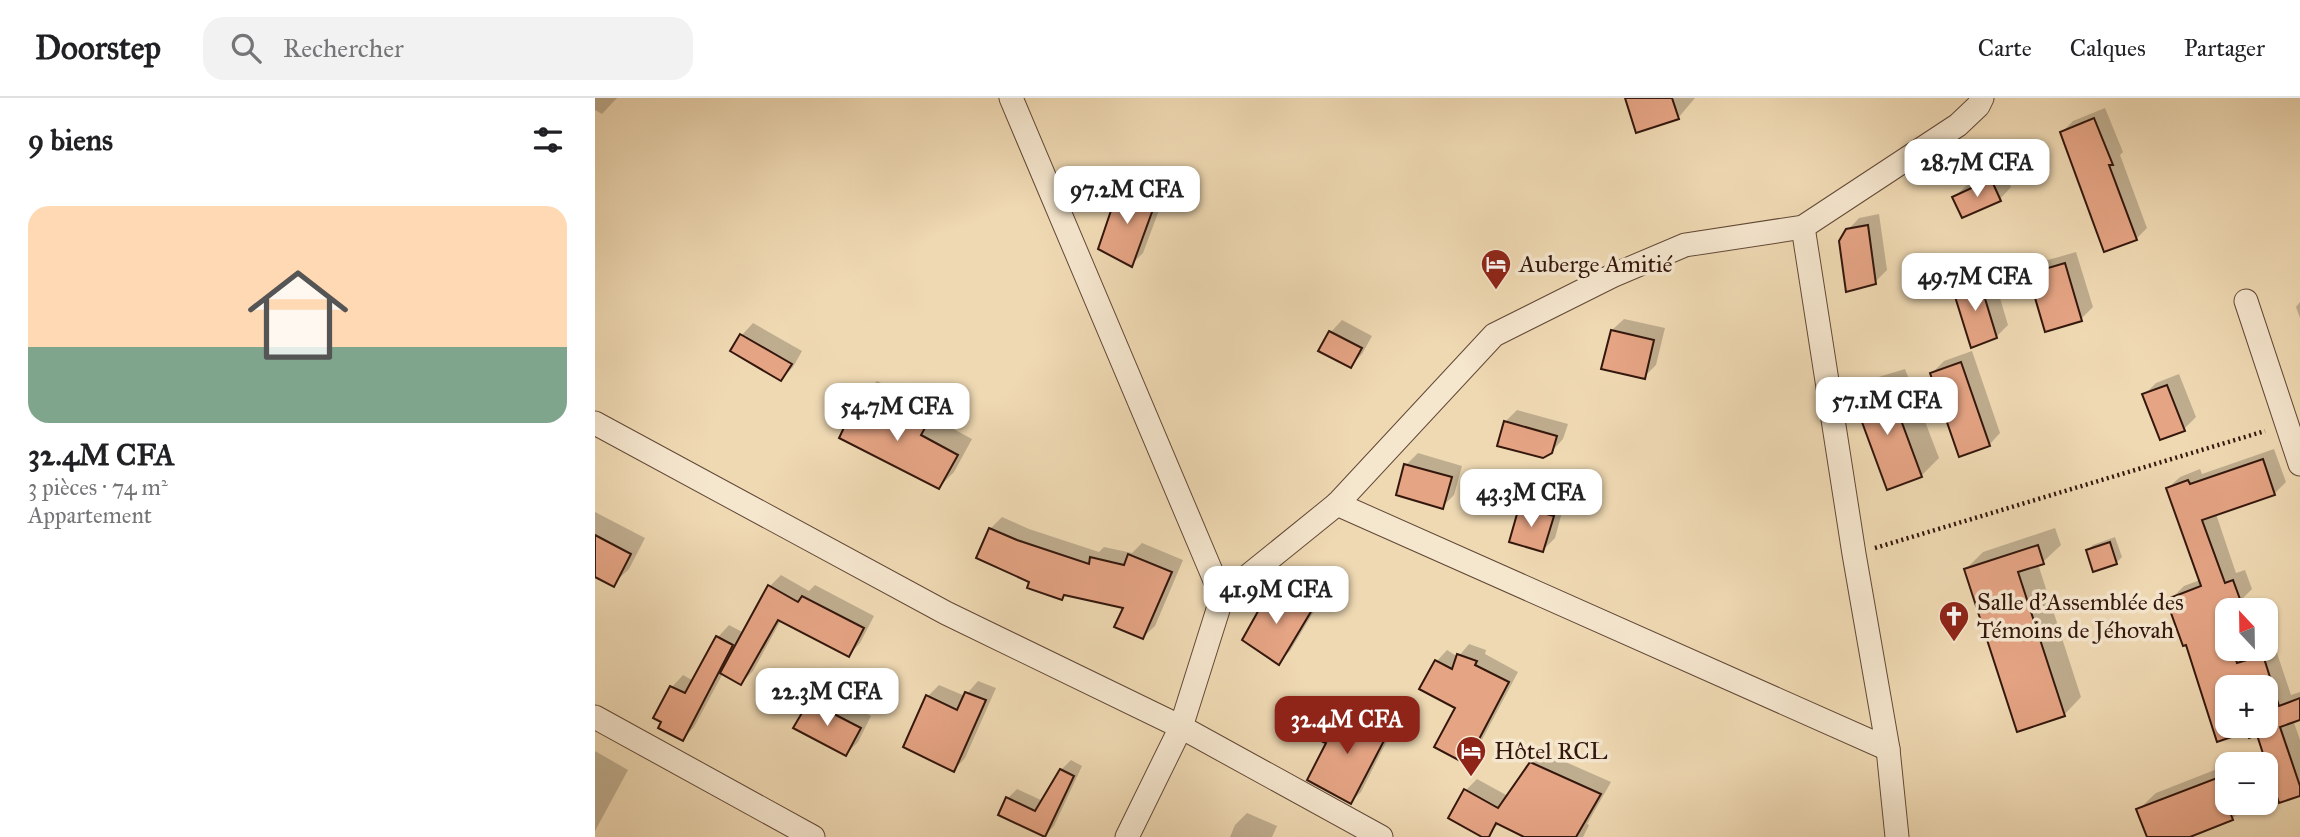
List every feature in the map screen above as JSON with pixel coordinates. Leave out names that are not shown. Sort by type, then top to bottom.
[{"type":"street","points":[[1011,98],[1222,597]]},
{"type":"street","points":[[1128,837],[1181,727],[1222,597],[1337,504],[1494,335],[1612,276],[1685,245],[1804,228],[1958,125],[1978,106],[1982,98]]},
{"type":"street","points":[[1804,228],[1854,554],[1888,749],[1897,837]]},
{"type":"street","points":[[2246,301],[2300,464]]},
{"type":"street","points":[[595,423],[946,613],[1181,727],[1381,837]]},
{"type":"street","points":[[1337,504],[1888,749]]},
{"type":"street","points":[[595,717],[813,837]]},
{"type":"path","points":[[1854,554],[2286,424]]},
{"type":"building","points":[[1625,98],[1672,98],[1679,119],[1636,133]]},
{"type":"building","points":[[2094,118],[2113,165],[2109,165],[2137,240],[2104,252],[2060,132]]},
{"type":"building","points":[[1991,179],[2001,201],[1962,218],[1952,197]]},
{"type":"building","points":[[1119,187],[1156,201],[1132,267],[1098,249]]},
{"type":"building","points":[[1868,225],[1876,284],[1846,292],[1839,241],[1846,229]]},
{"type":"building","points":[[2065,263],[2082,321],[2045,332],[2028,274]]},
{"type":"building","points":[[1979,279],[1997,338],[1971,348],[1952,287]]},
{"type":"building","points":[[1611,330],[1654,340],[1645,379],[1601,369]]},
{"type":"building","points":[[1329,331],[1362,348],[1351,368],[1318,351]]},
{"type":"building","points":[[740,334],[792,364],[781,381],[730,351]]},
{"type":"building","points":[[1961,362],[1990,446],[1959,457],[1930,373]]},
{"type":"building","points":[[1888,385],[1922,477],[1887,490],[1852,395]]},
{"type":"building","points":[[2167,385],[2185,431],[2160,440],[2142,394]]},
{"type":"building","points":[[859,396],[925,428],[921,435],[958,455],[939,489],[839,438]]},
{"type":"building","points":[[1504,421],[1557,436],[1552,453],[1543,458],[1497,446]]},
{"type":"building","points":[[2263,459],[2275,495],[2202,520],[2225,583],[2233,580],[2240,598],[2215,598],[2215,662],[2265,662],[2269,675],[2215,675],[2215,736],[2186,645],[2183,646],[2171,613],[2170,598],[2201,586],[2166,488],[2188,480],[2190,484]]},
{"type":"building","points":[[1404,464],[1452,477],[1443,509],[1396,495]]},
{"type":"building","points":[[1519,507],[1554,516],[1543,552],[1509,542]]},
{"type":"building","points":[[989,528],[1089,564],[1090,557],[1124,565],[1128,554],[1172,572],[1143,639],[1114,627],[1123,608],[1064,595],[1062,600],[1027,588],[1029,582],[976,558]]},
{"type":"building","points":[[595,535],[631,554],[614,587],[595,577]]},
{"type":"building","points":[[2110,542],[2117,564],[2093,572],[2086,550]]},
{"type":"building","points":[[2038,545],[2044,564],[2018,572],[2065,716],[2017,732],[1964,569]]},
{"type":"building","points":[[768,585],[798,602],[802,596],[864,628],[849,657],[778,620],[741,685],[720,673]]},
{"type":"building","points":[[1271,588],[1312,610],[1279,665],[1242,640]]},
{"type":"building","points":[[716,636],[733,645],[683,741],[658,728],[661,722],[653,718],[670,686],[685,693]]},
{"type":"building","points":[[1457,654],[1477,661],[1475,665],[1509,682],[1466,764],[1434,747],[1455,708],[1419,689],[1435,660],[1452,669]]},
{"type":"building","points":[[965,692],[986,700],[954,772],[903,747],[926,695],[957,710]]},
{"type":"building","points":[[2300,698],[2300,720],[2280,727],[2300,786],[2300,796],[2279,803],[2278,752],[2262,752],[2258,738],[2278,738],[2278,703],[2279,706]]},
{"type":"building","points":[[809,701],[861,728],[846,756],[793,728]]},
{"type":"building","points":[[1341,708],[1388,733],[1351,804],[1307,780]]},
{"type":"building","points":[[1530,762],[1601,794],[1576,837],[1524,837],[1496,823],[1489,837],[1482,837],[1448,818],[1464,789],[1498,808]]},
{"type":"building","points":[[1060,769],[1074,776],[1045,837],[998,815],[1006,797],[1035,811]]},
{"type":"building","points":[[2215,779],[2215,815],[2231,815],[2233,820],[2190,837],[2147,837],[2136,809]]},
{"type":"place","name":"Auberge Amitié","points":[[1496,291]]},
{"type":"place","name":"Salle d'Assemblée des Témoins de Jéhovah","points":[[1954,643]]},
{"type":"place","name":"Hôtel RCL","points":[[1471,778]]}]
